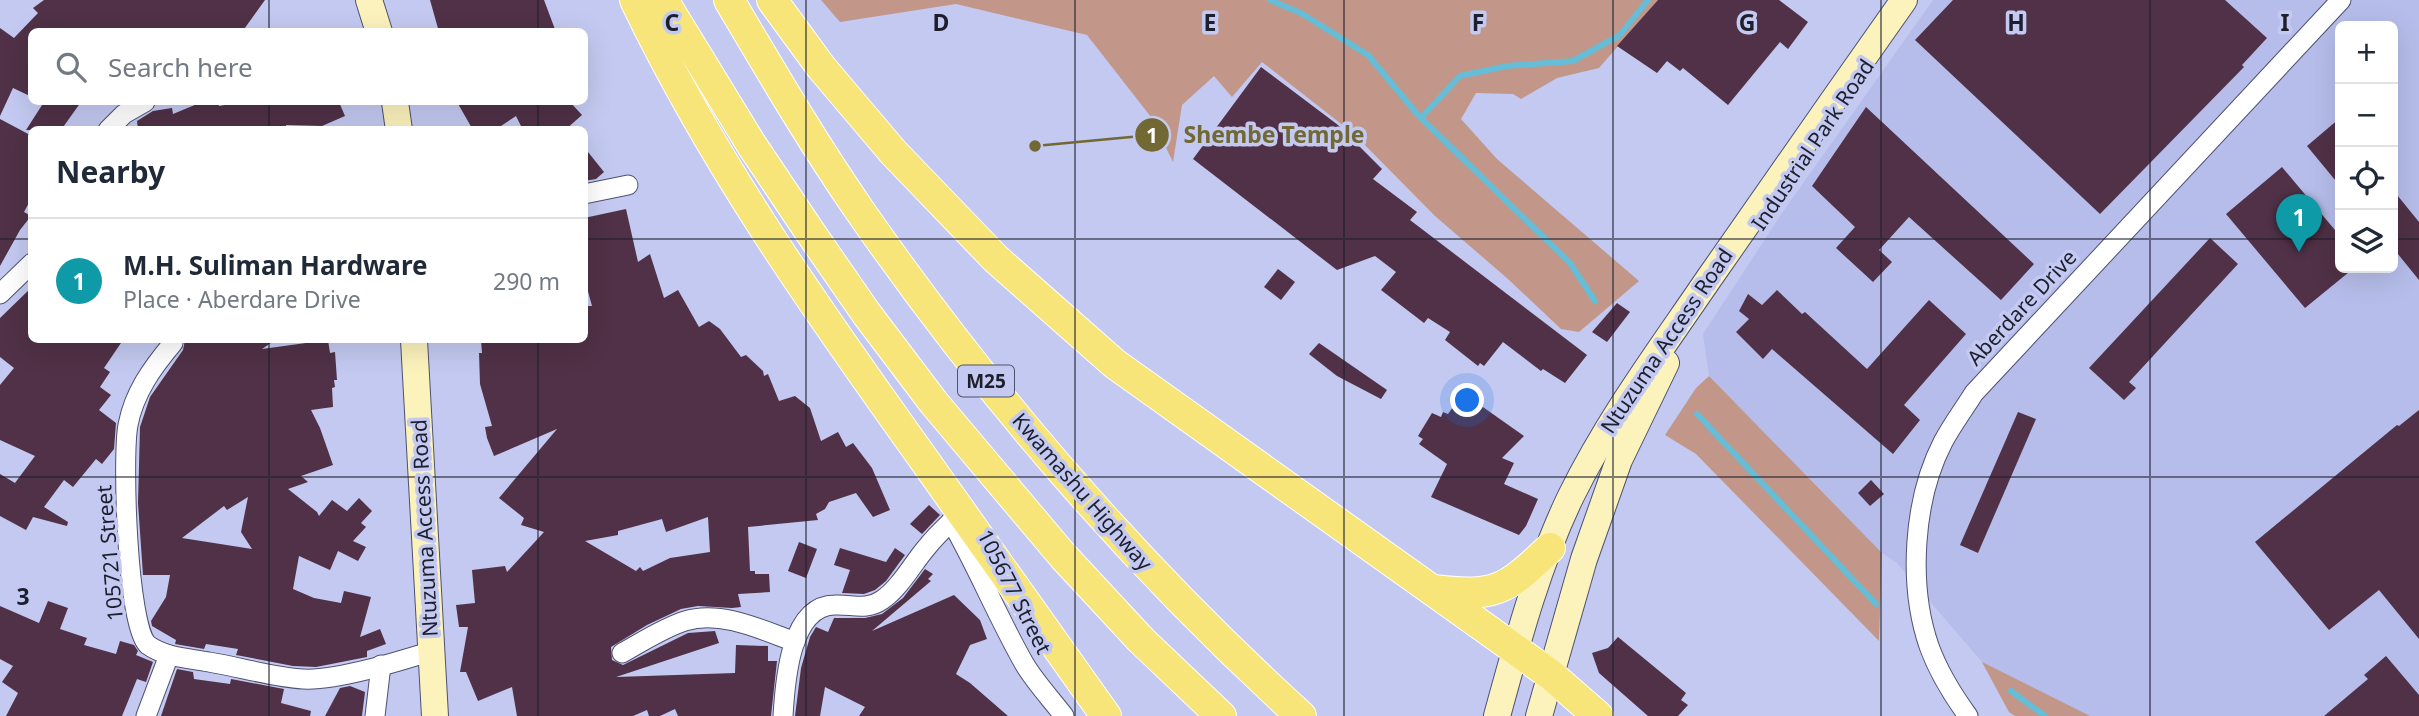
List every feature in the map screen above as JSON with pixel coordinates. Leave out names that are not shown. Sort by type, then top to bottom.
[{"type":"main road","points":[[635,0],[674,78],[761,226],[956,517],[1106,716]]},
{"type":"main road","name":"M25","points":[[663,0],[751,144],[866,313],[933,403],[1063,556],[1141,640],[1221,716]]},
{"type":"main road","name":"Kwamashu Highway","points":[[729,0],[804,127],[861,212],[996,394],[1072,485],[1144,563],[1227,649],[1301,716]]},
{"type":"main road","points":[[772,0],[821,67],[893,152],[996,259],[1115,364],[1551,675],[1598,716]]},
{"type":"main road","points":[[1432,590],[1484,593],[1502,587],[1518,578],[1550,548]]},
{"type":"street","points":[[369,0],[378,28]]},
{"type":"street","name":"Ntuzuma Access Road","points":[[1497,716],[1515,651],[1550,548],[1570,499],[1597,446],[1646,368],[1904,0]]},
{"type":"street","name":"Industrial Park Road","points":[[1551,675],[1584,559],[1619,460],[1664,366],[1914,0]]},
{"type":"street","name":"Aberdare Drive","points":[[1968,716],[1949,690],[1929,645],[1918,592],[1916,556],[1920,518],[1926,489],[1942,443],[1974,393],[2341,0]]},
{"type":"street","points":[[112,126],[124,114],[140,105]]},
{"type":"street","points":[[395,105],[398,126]]},
{"type":"street","points":[[588,193],[628,185]]},
{"type":"street","points":[[0,294],[28,267]]},
{"type":"street","name":"105721 Street","points":[[173,343],[142,384],[133,407],[125,448],[128,534],[138,624],[147,644],[169,655],[302,679],[325,678],[432,651]]},
{"type":"street","name":"Ntuzuma Access Road","points":[[414,343],[435,716]]},
{"type":"street","points":[[783,716],[785,683],[795,642],[809,614],[816,608],[837,604],[864,608],[880,601],[956,517]]},
{"type":"street","name":"105677 Street","points":[[956,517],[1000,619],[1027,668],[1064,716]]},
{"type":"street","points":[[622,653],[676,624],[699,618],[730,621],[795,642]]},
{"type":"street","points":[[146,716],[169,655]]},
{"type":"street","points":[[375,716],[381,665]]},
{"type":"street","points":[[1539,716],[1551,675]]},
{"type":"shaded area","points":[[821,0],[1658,0],[1599,68],[1557,78],[1521,99],[1513,94],[1476,93],[1461,119],[1497,159],[1639,281],[1579,332],[1561,329],[1435,216],[1354,134],[1262,62],[1232,97],[1214,76],[1182,105],[1173,162],[1151,117],[1087,35],[956,4],[840,22]]},
{"type":"shaded area","points":[[1933,0],[2419,0],[2419,716],[2015,716],[2009,712],[1982,662],[1897,563],[1882,553],[1709,376],[1703,334],[1782,213]]},
{"type":"shaded area","points":[[1709,376],[1882,553],[1879,641],[1696,454],[1665,435],[1696,388]]},
{"type":"shaded area","points":[[1982,662],[2090,716],[2015,716],[2009,712]]},
{"type":"building","points":[[44,0],[265,0],[245,28],[28,28],[28,95],[13,88],[0,116],[0,28],[14,38],[38,13],[33,8]]},
{"type":"building","points":[[430,0],[544,0],[554,28],[438,28]]},
{"type":"building","points":[[1658,0],[1779,0],[1808,22],[1788,49],[1780,42],[1728,105],[1683,68],[1680,71],[1667,61],[1657,73],[1617,46]]},
{"type":"building","points":[[1953,0],[2225,0],[2267,38],[2242,65],[2244,67],[2100,214],[1915,40]]},
{"type":"building","points":[[1261,67],[1338,125],[1382,169],[1373,179],[1417,212],[1410,220],[1587,355],[1565,383],[1543,369],[1541,371],[1503,342],[1484,366],[1480,363],[1478,366],[1445,340],[1450,332],[1428,318],[1424,323],[1381,290],[1396,272],[1375,256],[1337,270],[1193,159]]},
{"type":"building","points":[[42,105],[79,105],[64,126],[29,126]]},
{"type":"building","points":[[195,105],[340,105],[345,116],[322,126],[138,126],[137,121],[153,111],[172,108],[173,114]]},
{"type":"building","points":[[459,105],[573,105],[582,115],[570,126],[521,126],[516,116],[501,126],[471,126]]},
{"type":"building","points":[[1866,107],[2034,264],[2001,300],[1909,217],[1879,250],[1892,262],[1873,282],[1836,248],[1855,227],[1812,186]]},
{"type":"building","points":[[0,119],[28,134],[28,204],[24,212],[28,214],[28,220],[0,266]]},
{"type":"building","points":[[2335,122],[2335,180],[2307,146]]},
{"type":"building","points":[[588,152],[604,172],[596,179],[588,180]]},
{"type":"building","points":[[2282,167],[2335,230],[2335,273],[2348,273],[2305,308],[2226,214]]},
{"type":"building","points":[[2398,196],[2419,222],[2419,280],[2398,254]]},
{"type":"building","points":[[626,209],[638,262],[650,254],[664,298],[678,290],[699,327],[709,321],[720,329],[741,357],[746,355],[763,371],[764,376],[768,374],[779,401],[795,396],[810,408],[821,441],[838,432],[846,447],[853,443],[872,468],[890,510],[873,517],[856,493],[829,502],[825,509],[816,514],[818,520],[748,527],[750,571],[755,571],[755,574],[769,574],[770,592],[738,594],[741,607],[698,606],[681,609],[647,625],[611,647],[612,660],[623,665],[688,633],[715,631],[719,643],[616,677],[735,673],[736,645],[768,646],[768,661],[777,661],[771,716],[678,716],[675,709],[660,716],[649,716],[647,710],[633,716],[517,716],[512,687],[478,701],[466,672],[460,672],[468,627],[459,627],[456,605],[475,603],[472,570],[505,566],[507,572],[544,532],[521,525],[524,518],[499,498],[557,429],[494,456],[485,427],[492,426],[480,384],[481,343],[588,343],[588,306],[592,306],[588,292],[588,217]],"holes":[[[708,517],[710,552],[670,558],[643,571],[640,567],[636,571],[585,541],[618,535],[618,531],[662,519],[666,532]]]},
{"type":"building","points":[[2210,238],[2238,264],[2129,382],[2136,388],[2124,400],[2089,368]]},
{"type":"building","points":[[1278,269],[1295,282],[1281,300],[1264,287]]},
{"type":"building","points":[[1777,290],[1867,369],[1929,300],[1966,334],[1904,405],[1920,420],[1893,454],[1772,349],[1763,359],[1736,332],[1749,319],[1739,311],[1748,294],[1762,305]]},
{"type":"building","points":[[28,291],[28,343],[121,343],[104,368],[110,372],[100,387],[111,395],[99,410],[116,423],[114,449],[102,464],[96,459],[73,487],[64,480],[44,507],[68,522],[67,526],[33,517],[26,530],[0,516],[0,474],[15,483],[35,456],[0,440],[0,385],[14,368],[0,357],[0,318]]},
{"type":"building","points":[[1617,303],[1630,312],[1607,342],[1592,332]]},
{"type":"building","points":[[184,343],[271,343],[262,349],[328,343],[330,353],[335,352],[337,380],[334,380],[335,387],[332,388],[333,407],[311,410],[333,465],[301,476],[308,482],[288,489],[319,516],[332,500],[347,511],[359,498],[372,511],[361,523],[366,527],[353,541],[366,547],[358,561],[338,551],[330,570],[299,556],[293,589],[314,598],[341,603],[344,591],[371,597],[360,637],[380,629],[386,644],[367,651],[367,657],[316,667],[293,666],[236,655],[238,649],[206,644],[204,649],[175,644],[176,640],[152,626],[151,621],[166,597],[170,575],[143,575],[138,503],[140,427],[150,397],[183,350]],"holes":[[[248,497],[241,532],[252,549],[182,538],[224,506],[227,510]]]},
{"type":"building","points":[[1319,343],[1387,390],[1381,399],[1337,376],[1309,354]]},
{"type":"building","points":[[1463,393],[1524,436],[1502,458],[1514,463],[1504,484],[1538,499],[1519,535],[1431,497],[1447,464],[1419,444],[1423,439],[1418,436],[1432,413],[1441,417],[1443,412],[1448,414]]},
{"type":"building","points":[[2419,410],[2419,639],[2379,590],[2329,630],[2255,542],[2397,425]]},
{"type":"building","points":[[2018,412],[2036,419],[1978,553],[1960,545]]},
{"type":"building","points":[[1871,480],[1884,494],[1870,506],[1858,493]]},
{"type":"building","points":[[929,505],[940,515],[922,534],[910,524]]},
{"type":"building","points":[[799,542],[817,549],[806,578],[788,571]]},
{"type":"building","points":[[840,548],[886,562],[895,548],[905,555],[886,581],[875,590],[864,594],[842,593],[850,570],[834,565]]},
{"type":"building","points":[[925,569],[933,574],[928,579],[931,581],[872,631],[954,595],[980,620],[987,639],[970,645],[956,674],[1008,716],[859,716],[865,707],[825,687],[820,716],[795,716],[801,668],[810,637],[816,627],[828,632],[834,618],[865,618],[882,614],[903,598]]},
{"type":"building","points":[[48,601],[68,608],[60,629],[87,638],[84,645],[116,654],[120,641],[134,645],[138,651],[136,655],[153,662],[146,682],[137,679],[122,716],[6,716],[18,693],[2,682],[13,666],[0,659],[0,606],[39,623]]},
{"type":"building","points":[[1618,637],[1686,693],[1681,700],[1688,705],[1678,716],[1648,716],[1599,673],[1592,653],[1608,648]]},
{"type":"building","points":[[2386,656],[2419,695],[2419,716],[2324,716],[2368,679],[2364,675]]},
{"type":"building","points":[[177,669],[193,672],[194,679],[230,684],[231,679],[284,689],[281,703],[311,711],[310,716],[161,716]]},
{"type":"building","points":[[350,686],[365,692],[362,716],[325,716],[340,688]]},
{"type":"waterway","points":[[1270,0],[1301,13],[1368,55],[1418,115],[1570,263],[1595,301]]},
{"type":"waterway","points":[[1421,118],[1460,76],[1507,66],[1573,61],[1620,35],[1648,0]]},
{"type":"waterway","points":[[1697,414],[1876,604]]},
{"type":"waterway","points":[[2011,691],[2045,716]]},
{"type":"place","name":"Shembe Temple","points":[[1035,146]]},
{"type":"place","name":"M.H. Suliman Hardware","points":[[2299,252]]}]
